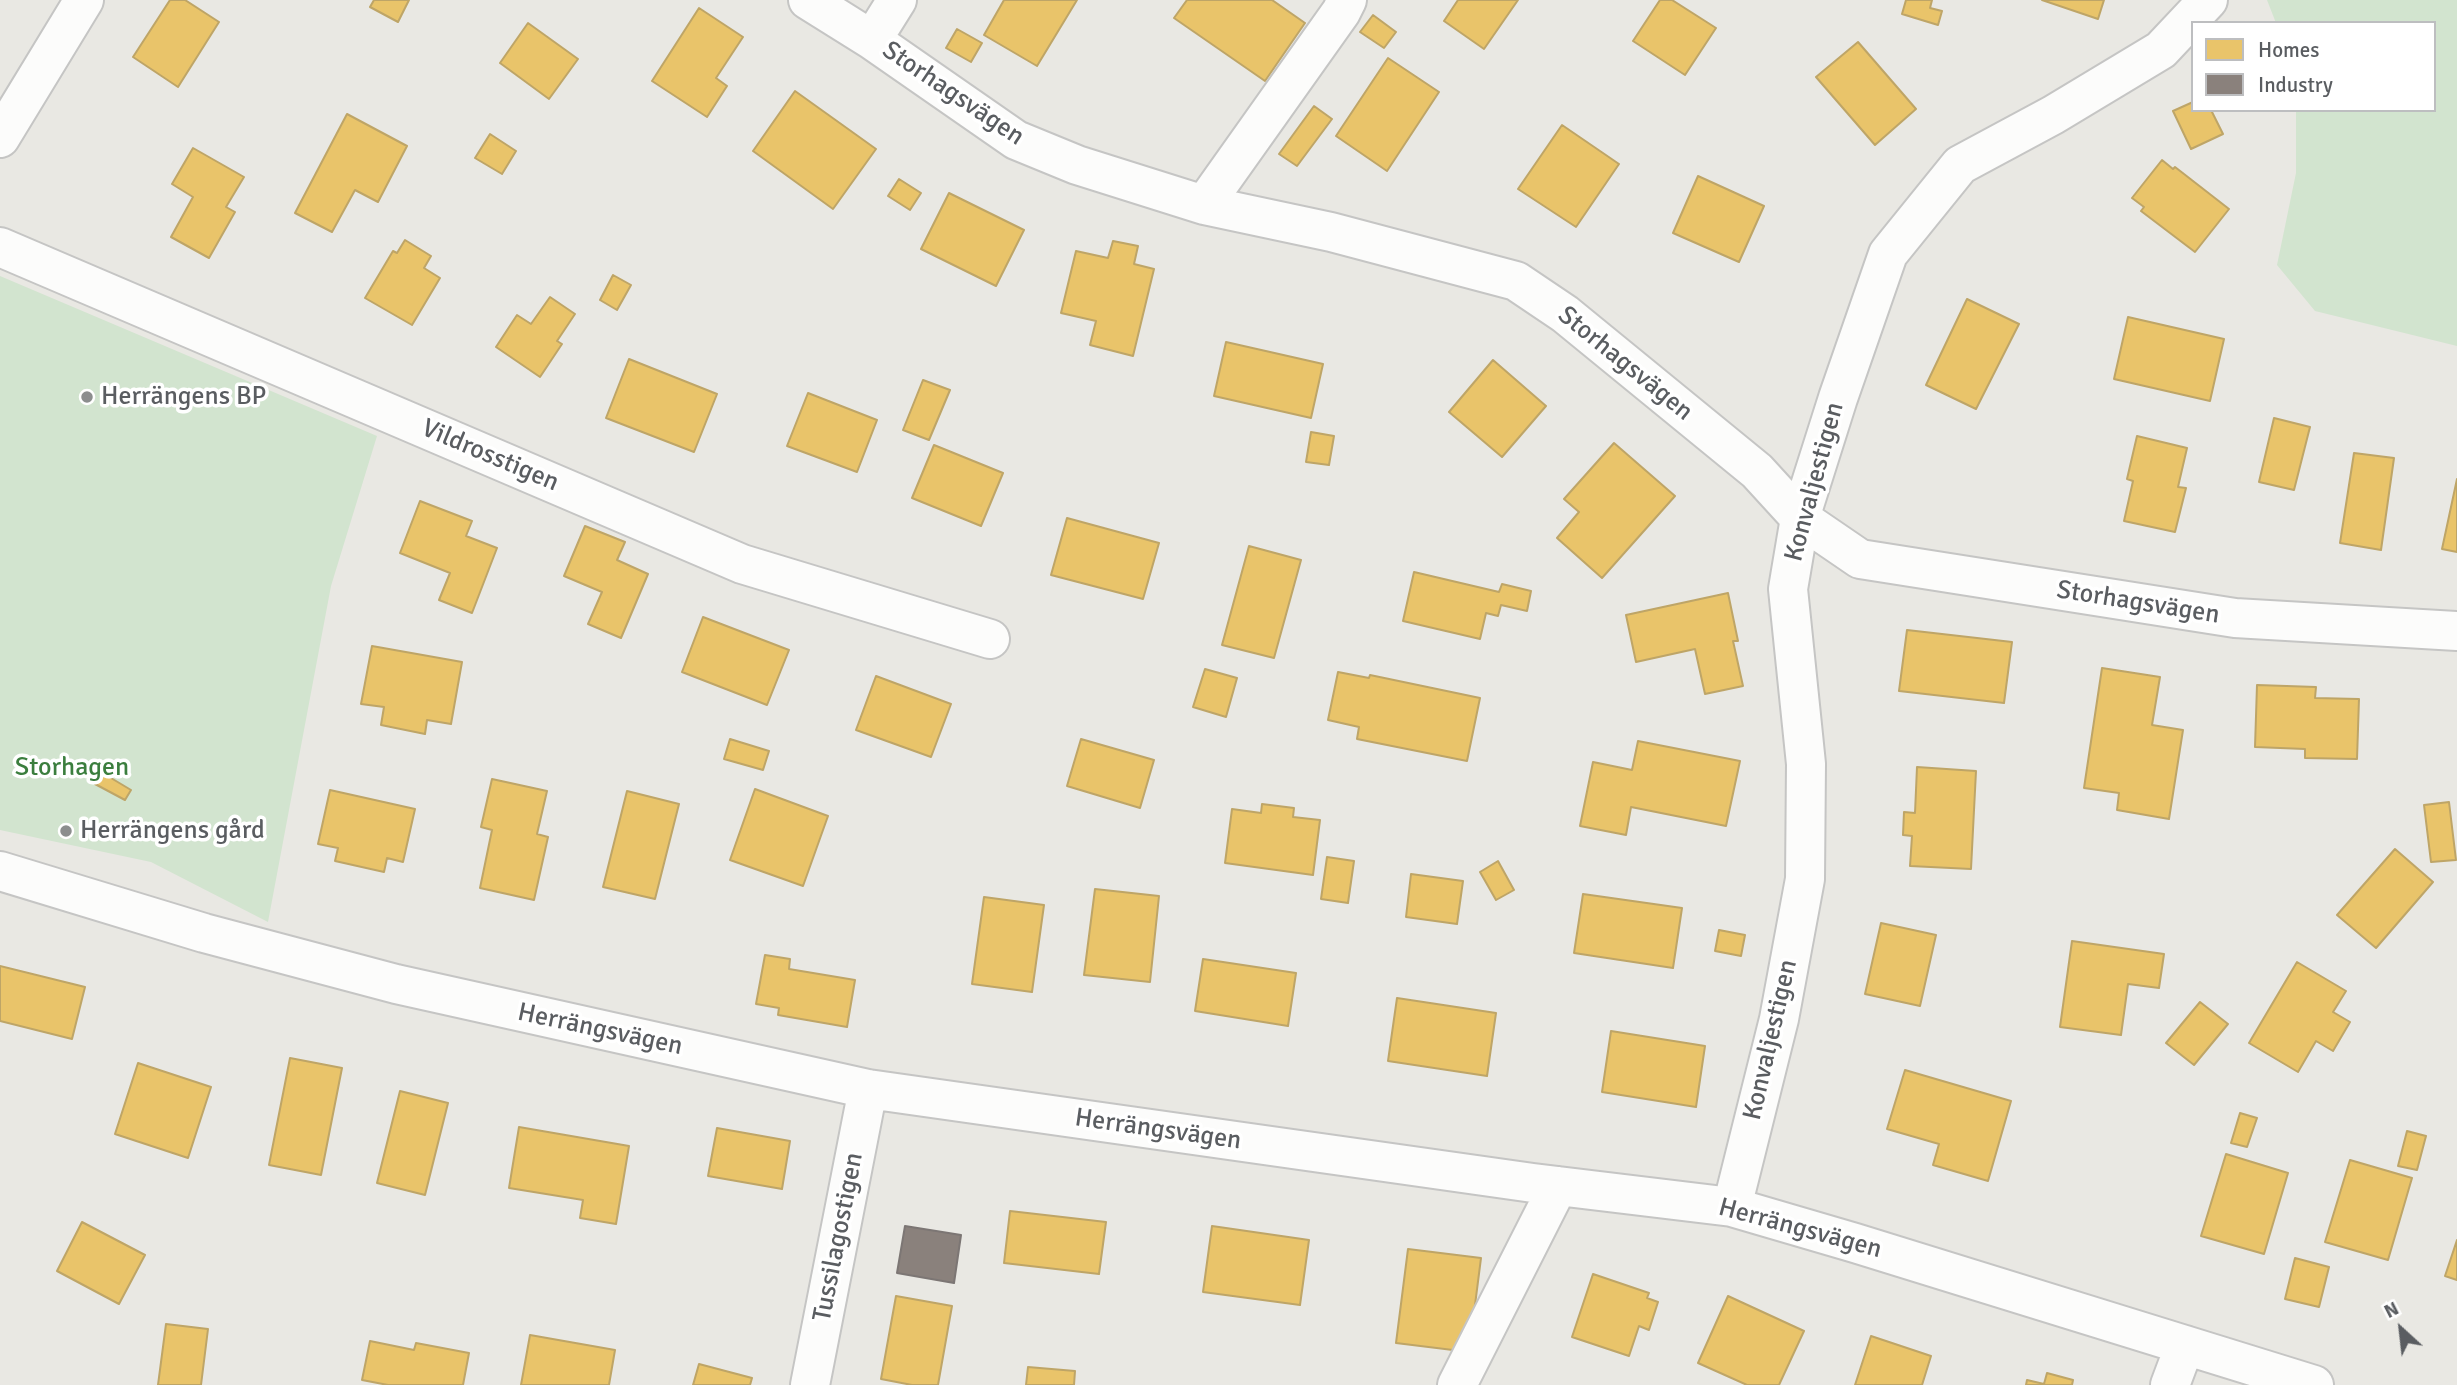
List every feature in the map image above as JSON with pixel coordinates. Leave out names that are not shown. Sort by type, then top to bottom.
[{"type":"street","points":[[0,138],[84,0]]},
{"type":"street","name":"Storhagsvägen","points":[[808,0],[872,40],[1016,140],[1077,165],[1205,205],[1331,232],[1516,281],[1565,314],[1757,471],[1800,518],[1860,559],[2235,618],[2457,631]]},
{"type":"street","points":[[872,40],[897,0]]},
{"type":"street","points":[[1205,205],[1347,0]]},
{"type":"street","name":"Konvaljestigen","points":[[1732,1207],[1779,1019],[1805,879],[1806,764],[1788,589],[1800,518],[1888,254],[1960,165],[2053,115],[2161,50],[2208,0]]},
{"type":"street","name":"Vildrosstigen","points":[[0,247],[742,564],[990,639]]},
{"type":"street","name":"Herrängsvägen","points":[[0,871],[204,933],[397,985],[868,1089],[1558,1186],[1732,1207],[1855,1242],[2314,1385]]},
{"type":"street","name":"Tussilagostigen","points":[[810,1385],[868,1089]]},
{"type":"street","points":[[1457,1385],[1558,1186]]},
{"type":"street","points":[[2170,1385],[2185,1345]]},
{"type":"green space","points":[[2267,0],[2457,0],[2457,346],[2315,311],[2277,265],[2296,173],[2296,112],[2436,112],[2436,21],[2275,21]]},
{"type":"green space","name":"Storhagen","points":[[0,276],[377,436],[331,586],[268,922],[151,862],[0,830]]},
{"type":"building: Homes","points":[[170,0],[185,0],[219,22],[178,87],[133,57]]},
{"type":"building: Homes","points":[[374,0],[409,0],[398,22],[370,7]]},
{"type":"building: Homes","points":[[1004,0],[1077,0],[1037,66],[984,35]]},
{"type":"building: Homes","points":[[1187,0],[1272,0],[1305,23],[1265,81],[1174,18]]},
{"type":"building: Homes","points":[[1458,0],[1518,0],[1484,49],[1444,21]]},
{"type":"building: Homes","points":[[1660,0],[1672,0],[1716,28],[1685,75],[1633,41]]},
{"type":"building: Homes","points":[[1906,0],[1932,0],[1930,8],[1942,11],[1938,25],[1902,14]]},
{"type":"building: Homes","points":[[2042,0],[2104,0],[2098,19]]},
{"type":"building: Homes","points":[[699,8],[743,37],[716,78],[727,86],[707,117],[652,81]]},
{"type":"building: Homes","points":[[1373,15],[1396,32],[1384,48],[1360,32]]},
{"type":"building: Homes","points":[[528,23],[578,59],[549,99],[500,63]]},
{"type":"building: Homes","points":[[957,29],[982,43],[971,62],[946,48]]},
{"type":"building: Homes","points":[[1858,42],[1916,109],[1875,145],[1816,77]]},
{"type":"building: Homes","points":[[1388,58],[1439,92],[1387,171],[1336,136]]},
{"type":"building: Homes","points":[[795,91],[876,149],[833,209],[753,151]]},
{"type":"building: Homes","points":[[2191,103],[2191,112],[2212,112],[2223,134],[2191,149],[2173,111]]},
{"type":"building: Homes","points":[[1314,106],[1332,119],[1297,166],[1279,154]]},
{"type":"building: Homes","points":[[347,114],[407,146],[378,202],[355,190],[332,232],[295,213]]},
{"type":"building: Homes","points":[[1562,125],[1619,164],[1576,227],[1518,189]]},
{"type":"building: Homes","points":[[490,134],[516,151],[502,174],[475,158]]},
{"type":"building: Homes","points":[[193,148],[244,177],[226,207],[235,212],[209,258],[171,237],[193,197],[172,184]]},
{"type":"building: Homes","points":[[2162,160],[2229,209],[2195,252],[2141,211],[2144,207],[2132,198]]},
{"type":"building: Homes","points":[[1698,176],[1764,206],[1739,262],[1673,233]]},
{"type":"building: Homes","points":[[899,179],[921,193],[910,210],[888,196]]},
{"type":"building: Homes","points":[[949,193],[1024,230],[996,286],[921,249]]},
{"type":"building: Homes","points":[[405,240],[431,256],[424,268],[440,278],[412,325],[365,298],[393,251],[397,253]]},
{"type":"building: Homes","points":[[1113,241],[1138,246],[1134,264],[1154,269],[1133,356],[1090,345],[1096,321],[1061,313],[1076,251],[1108,258]]},
{"type":"building: Homes","points":[[613,275],[631,285],[617,310],[600,300]]},
{"type":"building: Homes","points":[[550,297],[575,314],[557,341],[562,344],[540,377],[496,347],[517,315],[531,324]]},
{"type":"building: Homes","points":[[1967,299],[2019,324],[1976,409],[1926,385]]},
{"type":"building: Homes","points":[[2128,317],[2224,339],[2210,401],[2114,379]]},
{"type":"building: Homes","points":[[1226,342],[1323,364],[1311,418],[1214,396]]},
{"type":"building: Homes","points":[[629,359],[717,394],[694,452],[606,418]]},
{"type":"building: Homes","points":[[1493,360],[1546,406],[1502,457],[1449,412]]},
{"type":"building: Homes","points":[[923,380],[950,390],[929,440],[903,430]]},
{"type":"building: Homes","points":[[808,393],[877,420],[857,472],[787,446]]},
{"type":"building: Homes","points":[[2274,418],[2310,427],[2294,490],[2259,482]]},
{"type":"building: Homes","points":[[1311,432],[1334,436],[1329,465],[1306,462]]},
{"type":"building: Homes","points":[[2137,436],[2187,448],[2178,487],[2186,488],[2175,532],[2124,521],[2133,481],[2127,479]]},
{"type":"building: Homes","points":[[1614,443],[1675,496],[1602,578],[1557,538],[1579,512],[1564,499]]},
{"type":"building: Homes","points":[[934,445],[1003,473],[981,526],[912,498]]},
{"type":"building: Homes","points":[[2354,453],[2394,458],[2381,550],[2340,543]]},
{"type":"building: Homes","points":[[2457,479],[2457,552],[2442,549]]},
{"type":"building: Homes","points":[[420,501],[472,521],[466,536],[497,548],[472,613],[439,600],[450,573],[400,553]]},
{"type":"building: Homes","points":[[1067,518],[1159,543],[1143,599],[1051,575]]},
{"type":"building: Homes","points":[[585,526],[625,542],[617,560],[648,574],[621,638],[588,624],[602,592],[564,576]]},
{"type":"building: Homes","points":[[1249,546],[1301,560],[1274,658],[1222,645]]},
{"type":"building: Homes","points":[[1414,572],[1499,592],[1502,584],[1531,591],[1527,611],[1501,605],[1498,616],[1486,613],[1480,639],[1403,621]]},
{"type":"building: Homes","points":[[1728,593],[1738,641],[1733,641],[1743,686],[1705,694],[1695,649],[1636,662],[1626,615]]},
{"type":"building: Homes","points":[[703,617],[789,650],[767,705],[682,672]]},
{"type":"building: Homes","points":[[1907,630],[2012,642],[2004,703],[1899,691]]},
{"type":"building: Homes","points":[[372,646],[462,662],[451,724],[427,720],[425,734],[381,725],[384,707],[361,704]]},
{"type":"building: Homes","points":[[2102,668],[2160,677],[2152,725],[2183,730],[2169,819],[2117,810],[2119,793],[2084,788]]},
{"type":"building: Homes","points":[[1205,669],[1237,678],[1226,717],[1193,707]]},
{"type":"building: Homes","points":[[1338,672],[1369,678],[1370,675],[1480,698],[1467,761],[1357,739],[1359,727],[1328,720]]},
{"type":"building: Homes","points":[[876,676],[951,704],[931,757],[856,730]]},
{"type":"building: Homes","points":[[2257,685],[2316,687],[2315,698],[2359,699],[2357,759],[2305,758],[2305,749],[2255,747]]},
{"type":"building: Homes","points":[[730,739],[769,751],[763,770],[724,759]]},
{"type":"building: Homes","points":[[1081,739],[1154,760],[1140,808],[1067,786]]},
{"type":"building: Homes","points":[[1638,741],[1740,761],[1726,826],[1631,807],[1626,835],[1580,826],[1593,762],[1632,770]]},
{"type":"building: Homes","points":[[1917,767],[1976,771],[1971,869],[1910,866],[1912,836],[1903,835],[1904,812],[1915,813]]},
{"type":"building: Homes","points":[[101,772],[131,790],[125,800],[95,784]]},
{"type":"building: Homes","points":[[492,779],[547,791],[537,834],[548,837],[534,900],[480,888],[492,830],[481,827]]},
{"type":"building: Homes","points":[[755,789],[828,816],[803,886],[730,860]]},
{"type":"building: Homes","points":[[330,790],[415,809],[403,862],[387,858],[384,872],[335,861],[338,848],[318,844]]},
{"type":"building: Homes","points":[[627,791],[679,804],[655,899],[603,887]]},
{"type":"building: Homes","points":[[2449,802],[2456,860],[2431,862],[2424,805]]},
{"type":"building: Homes","points":[[1262,804],[1294,808],[1293,817],[1320,820],[1313,875],[1225,863],[1232,809],[1261,813]]},
{"type":"building: Homes","points":[[2395,849],[2433,882],[2376,948],[2337,915]]},
{"type":"building: Homes","points":[[1327,857],[1354,861],[1348,903],[1321,899]]},
{"type":"building: Homes","points":[[1498,861],[1514,890],[1496,900],[1480,872]]},
{"type":"building: Homes","points":[[1411,874],[1463,881],[1457,924],[1406,917]]},
{"type":"building: Homes","points":[[1095,889],[1159,896],[1150,982],[1084,975]]},
{"type":"building: Homes","points":[[1583,894],[1682,908],[1673,968],[1574,953]]},
{"type":"building: Homes","points":[[984,897],[1044,905],[1032,992],[972,984]]},
{"type":"building: Homes","points":[[1881,923],[1936,935],[1920,1006],[1865,994]]},
{"type":"building: Homes","points":[[1719,930],[1745,935],[1741,956],[1715,951]]},
{"type":"building: Homes","points":[[2072,941],[2164,954],[2159,988],[2128,984],[2121,1035],[2060,1027]]},
{"type":"building: Homes","points":[[765,955],[790,959],[789,969],[855,980],[847,1027],[778,1015],[779,1008],[756,1004]]},
{"type":"building: Homes","points":[[1203,959],[1296,973],[1288,1026],[1195,1011]]},
{"type":"building: Homes","points":[[2297,962],[2346,991],[2333,1012],[2350,1022],[2333,1051],[2316,1041],[2298,1072],[2249,1043]]},
{"type":"building: Homes","points":[[0,966],[85,987],[72,1039],[0,1021]]},
{"type":"building: Homes","points":[[1397,998],[1496,1013],[1487,1076],[1388,1061]]},
{"type":"building: Homes","points":[[2200,1002],[2228,1024],[2194,1065],[2166,1043]]},
{"type":"building: Homes","points":[[1611,1031],[1705,1046],[1696,1107],[1602,1092]]},
{"type":"building: Homes","points":[[290,1058],[342,1068],[321,1175],[269,1165]]},
{"type":"building: Homes","points":[[138,1063],[211,1087],[188,1158],[115,1134]]},
{"type":"building: Homes","points":[[1905,1070],[2011,1101],[1988,1181],[1933,1165],[1939,1144],[1887,1129]]},
{"type":"building: Homes","points":[[400,1091],[448,1103],[425,1195],[377,1183]]},
{"type":"building: Homes","points":[[2240,1113],[2257,1118],[2247,1147],[2231,1143]]},
{"type":"building: Homes","points":[[519,1127],[629,1146],[616,1224],[580,1218],[583,1200],[509,1188]]},
{"type":"building: Homes","points":[[717,1128],[790,1141],[782,1189],[708,1176]]},
{"type":"building: Homes","points":[[2407,1131],[2426,1136],[2417,1170],[2398,1166]]},
{"type":"building: Homes","points":[[2226,1154],[2288,1173],[2264,1254],[2201,1236]]},
{"type":"building: Homes","points":[[2350,1160],[2412,1178],[2388,1260],[2325,1242]]},
{"type":"building: Homes","points":[[1010,1211],[1106,1222],[1099,1274],[1004,1263]]},
{"type":"building: Homes","points":[[82,1222],[145,1255],[119,1304],[57,1271]]},
{"type":"building: Homes","points":[[1212,1226],[1309,1240],[1300,1305],[1203,1292]]},
{"type":"building: Homes","points":[[2457,1240],[2457,1280],[2445,1276]]},
{"type":"building: Homes","points":[[1408,1249],[1481,1258],[1469,1352],[1396,1343]]},
{"type":"building: Homes","points":[[2295,1258],[2329,1267],[2319,1307],[2285,1299]]},
{"type":"building: Homes","points":[[1593,1274],[1649,1293],[1647,1298],[1658,1302],[1649,1330],[1639,1326],[1629,1356],[1572,1337]]},
{"type":"building: Homes","points":[[896,1296],[952,1306],[938,1385],[912,1385],[881,1379]]},
{"type":"building: Homes","points":[[1728,1296],[1804,1331],[1779,1385],[1747,1385],[1698,1363]]},
{"type":"building: Homes","points":[[166,1324],[208,1329],[201,1385],[158,1385]]},
{"type":"building: Homes","points":[[530,1335],[615,1350],[609,1385],[521,1385]]},
{"type":"building: Homes","points":[[1871,1336],[1931,1356],[1922,1385],[1855,1385]]},
{"type":"building: Homes","points":[[370,1341],[414,1350],[416,1343],[469,1353],[463,1385],[388,1385],[362,1380]]},
{"type":"building: Homes","points":[[699,1364],[752,1378],[750,1385],[693,1385]]},
{"type":"building: Homes","points":[[1028,1367],[1075,1371],[1074,1385],[1026,1385]]},
{"type":"building: Homes","points":[[2047,1373],[2073,1380],[2072,1385],[2026,1385],[2027,1380],[2044,1384]]},
{"type":"building: Industry","points":[[905,1226],[961,1235],[954,1283],[897,1273]]},
{"type":"place","name":"Herrängens BP","points":[[87,397]]},
{"type":"place","name":"Herrängens gård","points":[[66,831]]}]
